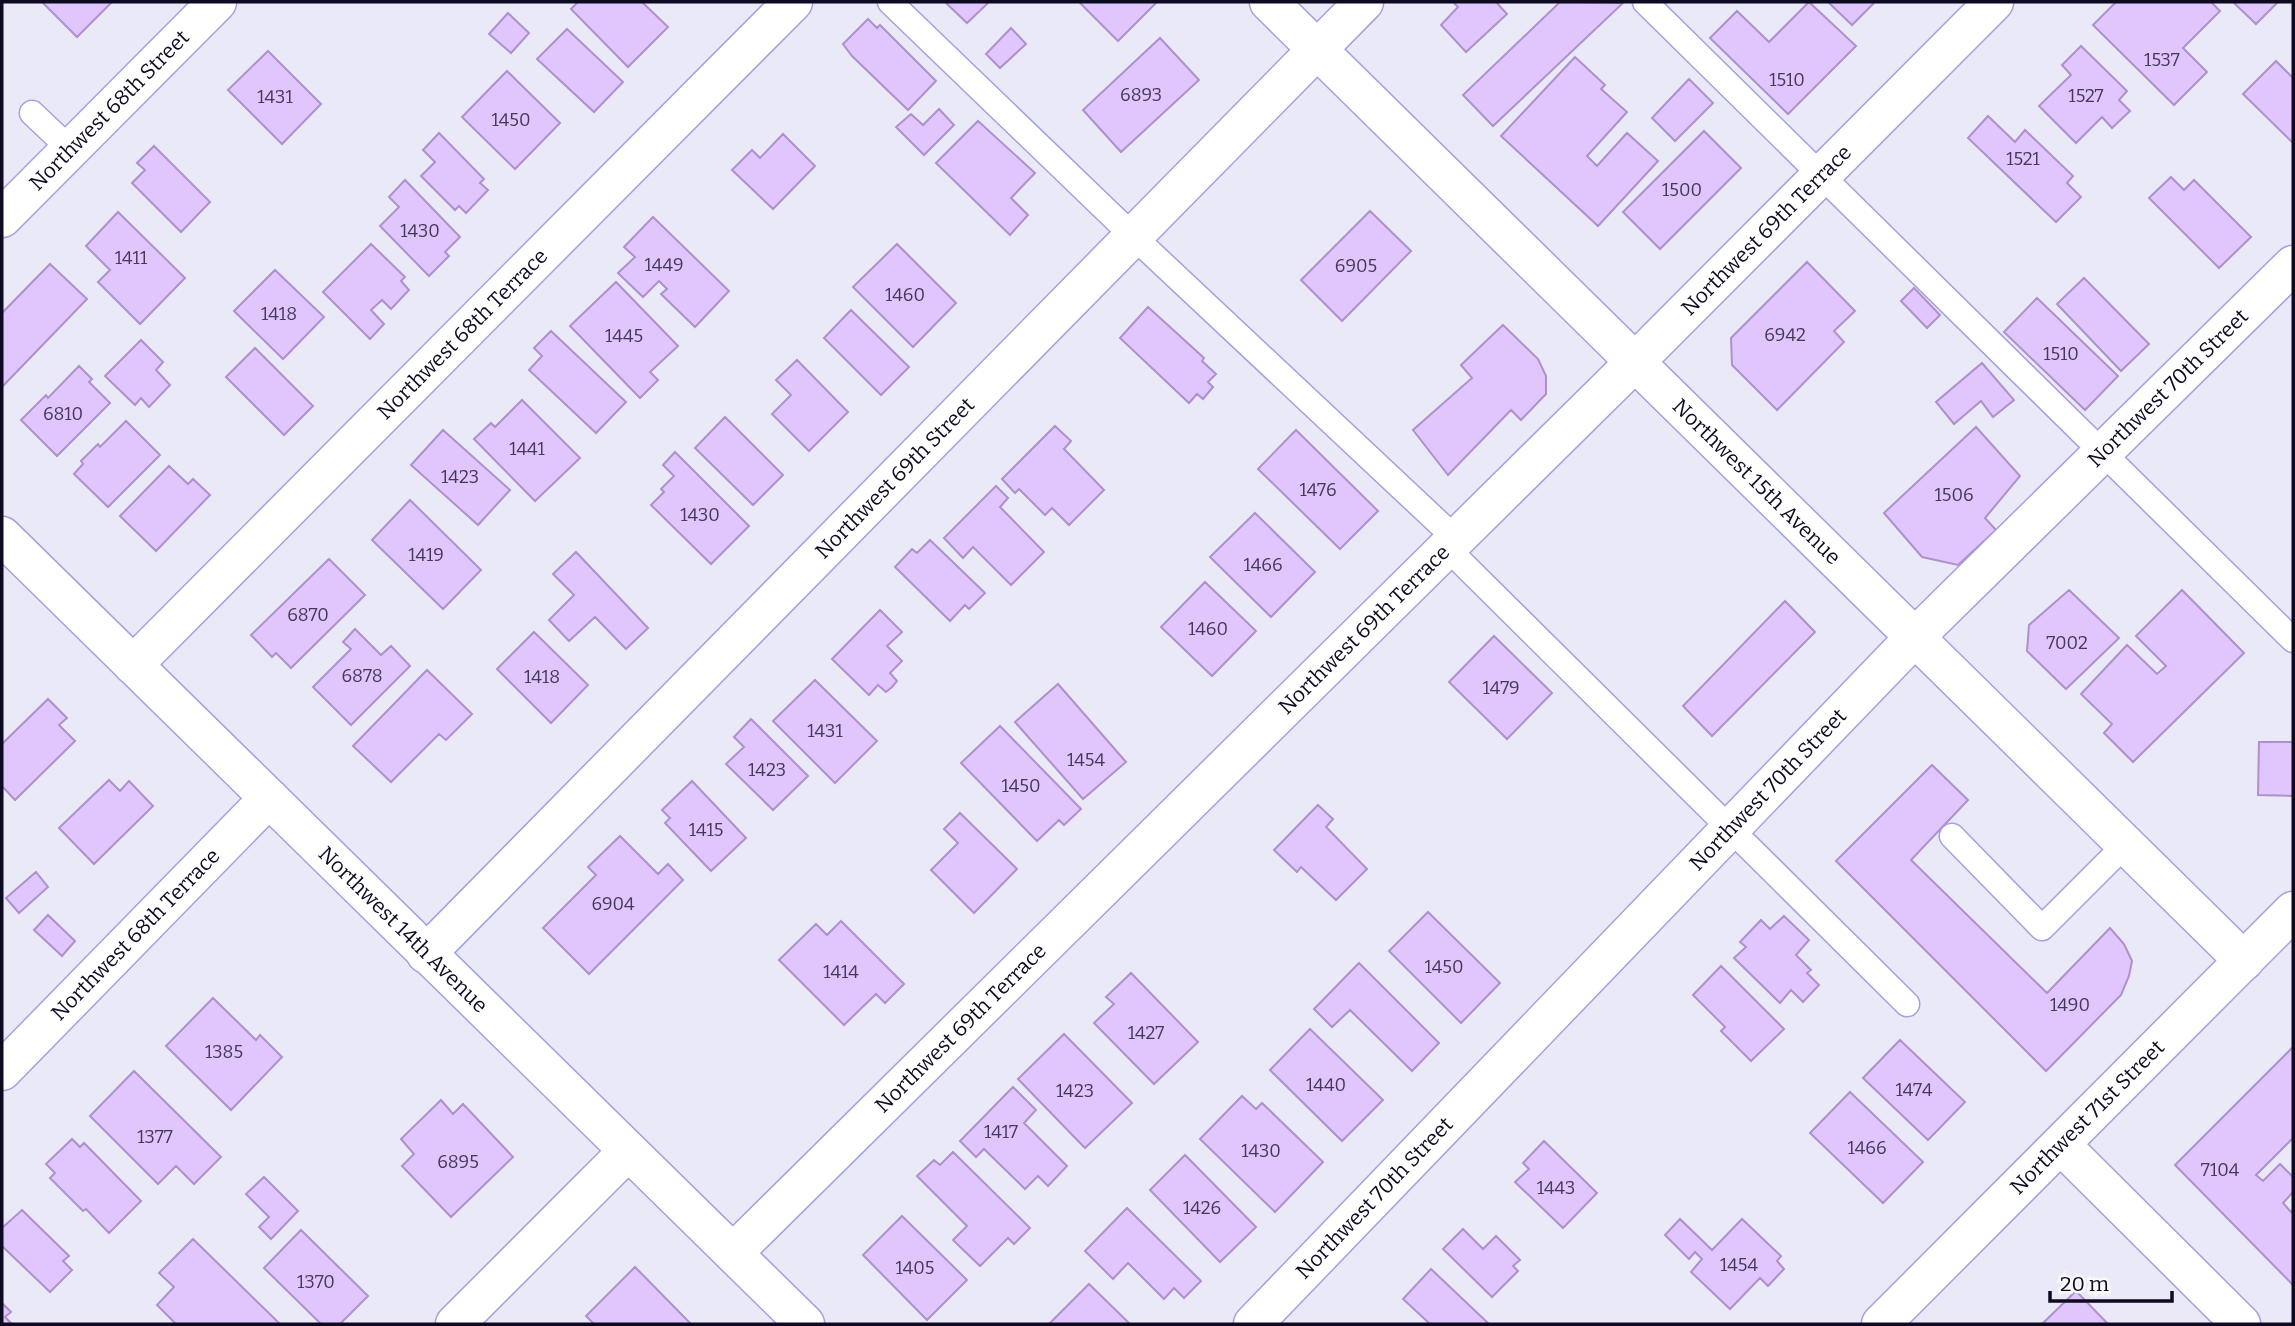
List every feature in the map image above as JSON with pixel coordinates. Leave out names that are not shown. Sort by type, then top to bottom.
[{"type":"street","name":"Northwest 68th Street","points":[[2,218],[217,2]]},
{"type":"street","name":"Northwest 68th Terrace","points":[[133,665],[793,2]]},
{"type":"street","name":"Northwest 15th Avenue","points":[[1269,2],[2244,961]]},
{"type":"street","name":"Northwest 69th Street","points":[[426,954],[1364,2]]},
{"type":"street","name":"Northwest 69th Terrace","points":[[733,1254],[1452,544],[1994,2]]},
{"type":"street","name":"Northwest 70th Street","points":[[1253,1324],[1914,638],[2293,265]]},
{"type":"street","name":"Northwest 14th Avenue","points":[[2,536],[805,1324]]},
{"type":"street","name":"Northwest 68th Terrace","points":[[2,1071],[269,798]]},
{"type":"street","name":"Northwest 71st Street","points":[[1881,1324],[2293,911]]},
{"type":"street","points":[[2061,1145],[2241,1324]]},
{"type":"street","points":[[456,1324],[628,1151]]},
{"type":"lane","points":[[890,2],[1452,544],[1730,829],[1907,1004]]},
{"type":"lane","points":[[1645,2],[2293,640]]},
{"type":"lane","points":[[32,113],[70,149]]},
{"type":"lane","points":[[1952,836],[2042,928],[2125,845]]},
{"type":"building","points":[[42,2],[112,2],[77,37]]},
{"type":"building","points":[[578,2],[642,2],[668,27],[628,67],[571,9]]},
{"type":"building","points":[[945,2],[989,2],[967,23]]},
{"type":"building","points":[[1079,2],[1157,2],[1118,41]]},
{"type":"building","points":[[1453,2],[1496,2],[1507,14],[1466,52],[1441,25],[1458,7]]},
{"type":"building","points":[[1560,2],[1623,3],[1493,126],[1463,95]]},
{"type":"building","points":[[1809,2],[1856,46],[1788,114],[1710,38],[1737,11],[1769,42]]},
{"type":"building","points":[[1828,2],[1875,2],[1852,25]]},
{"type":"building","points":[[2116,2],[2211,2],[2220,11],[2183,48],[2207,72],[2174,105],[2093,25]]},
{"type":"building","points":[[2233,2],[2278,2],[2256,24]]},
{"type":"building","points":[[508,13],[529,33],[511,53],[489,34]]},
{"type":"building","points":[[868,19],[877,28],[880,25],[936,81],[908,110],[843,44]]},
{"type":"building","points":[[1011,28],[1026,44],[1000,68],[986,54]]},
{"type":"building","points":[[567,29],[623,82],[594,112],[537,59]]},
{"type":"building","points":[[1160,38],[1199,80],[1121,152],[1083,110]]},
{"type":"building","points":[[2081,46],[2127,91],[2119,100],[2130,111],[2112,128],[2102,117],[2076,143],[2039,106],[2071,75],[2062,65]]},
{"type":"building","points":[[268,51],[321,104],[282,144],[228,90]]},
{"type":"building","points":[[1575,57],[1605,85],[1601,89],[1627,112],[1587,156],[1597,166],[1627,133],[1658,161],[1598,226],[1501,136]]},
{"type":"building","points":[[2276,61],[2293,78],[2293,143],[2243,94]]},
{"type":"building","points":[[507,71],[560,123],[515,169],[462,117]]},
{"type":"building","points":[[1689,79],[1713,103],[1675,141],[1652,118]]},
{"type":"building","points":[[939,109],[954,125],[924,155],[896,127],[911,114],[923,125]]},
{"type":"building","points":[[1988,116],[2015,142],[2025,130],[2073,176],[2067,183],[2081,197],[2056,222],[1968,138]]},
{"type":"building","points":[[978,121],[1035,173],[1011,198],[1028,215],[1010,235],[936,163]]},
{"type":"building","points":[[1704,131],[1741,168],[1660,249],[1623,212]]},
{"type":"building","points":[[439,133],[484,179],[480,183],[488,190],[466,213],[459,206],[455,210],[421,176],[435,162],[423,150]]},
{"type":"building","points":[[783,134],[815,166],[773,209],[732,170],[752,150],[760,158]]},
{"type":"building","points":[[154,146],[210,202],[181,232],[132,183],[145,170],[137,163]]},
{"type":"building","points":[[2171,177],[2184,190],[2194,180],[2251,237],[2219,268],[2149,198]]},
{"type":"building","points":[[405,180],[460,237],[445,252],[449,256],[429,276],[380,226],[399,207],[389,197]]},
{"type":"building","points":[[1370,211],[1411,251],[1342,321],[1301,280]]},
{"type":"building","points":[[118,212],[185,278],[140,324],[98,282],[110,270],[86,246]]},
{"type":"building","points":[[653,217],[729,291],[695,327],[661,294],[667,289],[659,281],[643,297],[618,273],[635,257],[624,247]]},
{"type":"building","points":[[371,244],[405,277],[401,281],[409,290],[391,309],[382,300],[371,310],[384,324],[370,339],[323,292]]},
{"type":"building","points":[[897,244],[956,303],[913,347],[853,287]]},
{"type":"building","points":[[1807,262],[1855,311],[1834,331],[1844,342],[1777,410],[1732,365],[1731,338]]},
{"type":"building","points":[[50,264],[87,299],[2,387],[2,313]]},
{"type":"building","points":[[275,270],[324,317],[283,359],[234,311]]},
{"type":"building","points":[[2084,278],[2149,344],[2121,371],[2057,304]]},
{"type":"building","points":[[616,282],[678,346],[650,372],[658,380],[640,398],[570,326]]},
{"type":"building","points":[[1914,288],[1940,315],[1927,328],[1901,301]]},
{"type":"building","points":[[2037,298],[2118,376],[2085,410],[2004,332]]},
{"type":"building","points":[[1148,307],[1204,358],[1202,361],[1216,374],[1208,382],[1213,387],[1203,399],[1197,394],[1189,403],[1120,338]]},
{"type":"building","points":[[851,310],[909,367],[881,395],[824,338]]},
{"type":"building","points":[[1503,325],[1538,359],[1546,376],[1546,394],[1521,420],[1511,410],[1448,475],[1413,430],[1472,378],[1461,365]]},
{"type":"building","points":[[551,331],[626,402],[596,433],[529,370],[542,356],[534,348]]},
{"type":"building","points":[[141,340],[163,362],[156,370],[170,385],[149,407],[141,398],[135,405],[105,376]]},
{"type":"building","points":[[255,348],[313,406],[284,435],[226,377]]},
{"type":"building","points":[[797,360],[848,412],[809,451],[772,414],[791,395],[776,380]]},
{"type":"building","points":[[1982,363],[2014,400],[1993,417],[1981,401],[1954,424],[1936,402]]},
{"type":"building","points":[[79,366],[92,379],[89,382],[110,403],[57,456],[21,420],[46,395],[48,398]]},
{"type":"building","points":[[522,400],[580,458],[535,501],[474,439],[491,423],[495,427]]},
{"type":"building","points":[[725,417],[783,475],[753,505],[695,448]]},
{"type":"building","points":[[126,421],[160,455],[108,507],[74,474],[83,464],[81,461],[98,444],[100,447]]},
{"type":"building","points":[[1055,426],[1071,441],[1064,449],[1104,490],[1069,525],[1052,508],[1045,515],[1019,489],[1015,493],[1002,479]]},
{"type":"building","points":[[1976,427],[2020,476],[1985,518],[1996,530],[1958,565],[1922,557],[1884,513]]},
{"type":"building","points":[[443,430],[510,490],[478,525],[411,465]]},
{"type":"building","points":[[1296,430],[1378,511],[1340,549],[1258,469]]},
{"type":"building","points":[[675,452],[749,526],[711,564],[651,505],[664,492],[661,489],[674,476],[663,465]]},
{"type":"building","points":[[169,466],[188,484],[193,479],[210,495],[156,551],[120,516]]},
{"type":"building","points":[[996,486],[1008,498],[1000,507],[1044,552],[1011,585],[973,547],[963,558],[944,538]]},
{"type":"building","points":[[410,500],[481,570],[443,609],[372,540]]},
{"type":"building","points":[[1255,513],[1315,572],[1271,617],[1210,557]]},
{"type":"building","points":[[930,540],[985,593],[969,609],[965,605],[950,621],[895,567],[912,549],[917,553]]},
{"type":"building","points":[[576,552],[648,628],[626,649],[595,617],[569,641],[549,620],[574,595],[553,574]]},
{"type":"building","points":[[329,559],[365,595],[291,668],[276,653],[272,657],[251,635]]},
{"type":"building","points":[[1205,582],[1256,631],[1212,676],[1161,627]]},
{"type":"building","points":[[2069,590],[2119,638],[2066,689],[2027,651],[2029,625]]},
{"type":"building","points":[[2182,590],[2244,653],[2133,762],[2104,733],[2112,724],[2081,694],[2127,645],[2157,674],[2166,666],[2136,636]]},
{"type":"building","points":[[1785,601],[1815,632],[1712,736],[1683,706]]},
{"type":"building","points":[[880,610],[902,632],[887,646],[902,661],[890,673],[897,681],[892,687],[886,692],[878,685],[869,695],[832,659]]},
{"type":"building","points":[[355,629],[381,655],[391,646],[410,666],[351,725],[313,687],[351,649],[343,642]]},
{"type":"building","points":[[534,632],[588,685],[551,723],[497,669]]},
{"type":"building","points":[[1494,636],[1552,693],[1507,739],[1449,682]]},
{"type":"building","points":[[427,670],[472,714],[446,740],[439,734],[391,782],[353,746]]},
{"type":"building","points":[[815,680],[877,741],[835,783],[773,721]]},
{"type":"building","points":[[1058,684],[1126,762],[1083,799],[1015,722]]},
{"type":"building","points":[[48,699],[67,718],[59,725],[75,741],[15,800],[2,786],[2,744]]},
{"type":"building","points":[[751,719],[808,776],[773,810],[726,764],[744,747],[734,737]]},
{"type":"building","points":[[1000,726],[1081,809],[1064,825],[1059,820],[1037,841],[961,763]]},
{"type":"building","points":[[2259,742],[2293,742],[2293,796],[2258,795]]},
{"type":"building","points":[[1932,765],[1968,800],[1911,860],[2047,993],[2110,928],[2124,944],[2132,961],[2121,995],[2046,1071],[1836,861]]},
{"type":"building","points":[[109,780],[120,791],[129,781],[153,806],[94,864],[59,828]]},
{"type":"building","points":[[692,781],[746,838],[711,871],[665,823],[670,818],[662,810]]},
{"type":"building","points":[[1318,805],[1333,819],[1326,827],[1367,869],[1336,900],[1301,867],[1297,872],[1274,850]]},
{"type":"building","points":[[960,813],[1017,869],[974,913],[931,870],[958,843],[944,829]]},
{"type":"building","points":[[620,836],[658,874],[668,864],[683,880],[589,974],[543,928],[596,875],[588,867]]},
{"type":"building","points":[[36,872],[48,887],[19,913],[6,898]]},
{"type":"building","points":[[1428,912],[1500,983],[1461,1023],[1389,951]]},
{"type":"building","points":[[48,915],[75,941],[62,956],[34,930]]},
{"type":"building","points":[[1784,916],[1809,940],[1796,955],[1811,970],[1807,973],[1819,985],[1803,1002],[1791,990],[1780,1003],[1734,958],[1746,947],[1740,942],[1761,920],[1770,929]]},
{"type":"building","points":[[841,921],[904,984],[885,1003],[876,994],[844,1025],[779,960],[816,924],[827,935]]},
{"type":"building","points":[[1359,963],[1439,1043],[1412,1071],[1350,1010],[1332,1027],[1314,1009]]},
{"type":"building","points":[[1721,966],[1784,1029],[1751,1061],[1721,1031],[1725,1027],[1693,995]]},
{"type":"building","points":[[1131,973],[1198,1042],[1154,1084],[1094,1023],[1114,1004],[1106,997]]},
{"type":"building","points":[[213,998],[256,1040],[260,1035],[282,1057],[231,1110],[166,1046]]},
{"type":"building","points":[[1310,1029],[1383,1100],[1342,1141],[1270,1070]]},
{"type":"building","points":[[1064,1034],[1132,1103],[1085,1148],[1018,1079]]},
{"type":"building","points":[[1900,1040],[1965,1102],[1928,1140],[1863,1078]]},
{"type":"building","points":[[2293,1047],[2293,1138],[2256,1175],[2263,1181],[2280,1164],[2293,1177],[2293,1192],[2283,1203],[2291,1212],[2293,1209],[2293,1285],[2175,1165]]},
{"type":"building","points":[[134,1071],[221,1157],[194,1184],[176,1166],[158,1184],[90,1116]]},
{"type":"building","points":[[1013,1087],[1036,1110],[1024,1123],[1067,1166],[1048,1186],[1038,1176],[1025,1189],[984,1149],[976,1157],[960,1141]]},
{"type":"building","points":[[1850,1092],[1923,1162],[1883,1203],[1810,1133]]},
{"type":"building","points":[[1242,1096],[1256,1109],[1262,1103],[1323,1162],[1275,1212],[1200,1139]]},
{"type":"building","points":[[441,1100],[453,1114],[463,1104],[513,1157],[451,1217],[402,1166],[414,1154],[401,1139]]},
{"type":"building","points":[[72,1139],[80,1147],[84,1143],[141,1201],[109,1233],[50,1178],[55,1173],[46,1164]]},
{"type":"building","points":[[1544,1141],[1597,1193],[1563,1228],[1515,1182],[1529,1169],[1523,1163]]},
{"type":"building","points":[[953,1152],[1030,1228],[1014,1244],[1008,1238],[980,1266],[953,1240],[967,1226],[917,1176],[934,1160],[940,1165]]},
{"type":"building","points":[[1185,1155],[1256,1227],[1220,1262],[1150,1190]]},
{"type":"building","points":[[264,1177],[298,1211],[271,1239],[259,1227],[269,1217],[246,1194]]},
{"type":"building","points":[[1127,1208],[1201,1281],[1184,1298],[1174,1288],[1164,1299],[1128,1263],[1113,1279],[1085,1251]]},
{"type":"building","points":[[22,1210],[69,1256],[63,1261],[72,1270],[50,1292],[2,1246],[2,1228]]},
{"type":"building","points":[[902,1216],[967,1280],[927,1320],[863,1255]]},
{"type":"building","points":[[1680,1219],[1712,1250],[1742,1219],[1781,1256],[1777,1261],[1784,1269],[1768,1286],[1760,1278],[1730,1309],[1691,1272],[1702,1259],[1695,1252],[1689,1259],[1665,1235]]},
{"type":"building","points":[[1463,1229],[1483,1249],[1496,1236],[1520,1260],[1513,1266],[1518,1271],[1492,1297],[1443,1249]]},
{"type":"building","points":[[301,1230],[368,1296],[340,1324],[321,1324],[264,1268]]},
{"type":"building","points":[[193,1239],[280,1324],[176,1324],[157,1305],[174,1287],[159,1273]]},
{"type":"building","points":[[635,1267],[691,1324],[594,1324],[586,1316]]},
{"type":"building","points":[[1431,1269],[1489,1324],[1430,1324],[1403,1299]]},
{"type":"building","points":[[1089,1284],[1130,1324],[1049,1324]]},
{"type":"building","points":[[2076,1291],[2108,1324],[2042,1324]]},
{"type":"building","points":[[2,1303],[11,1312],[5,1317],[12,1324],[2,1324]]}]
